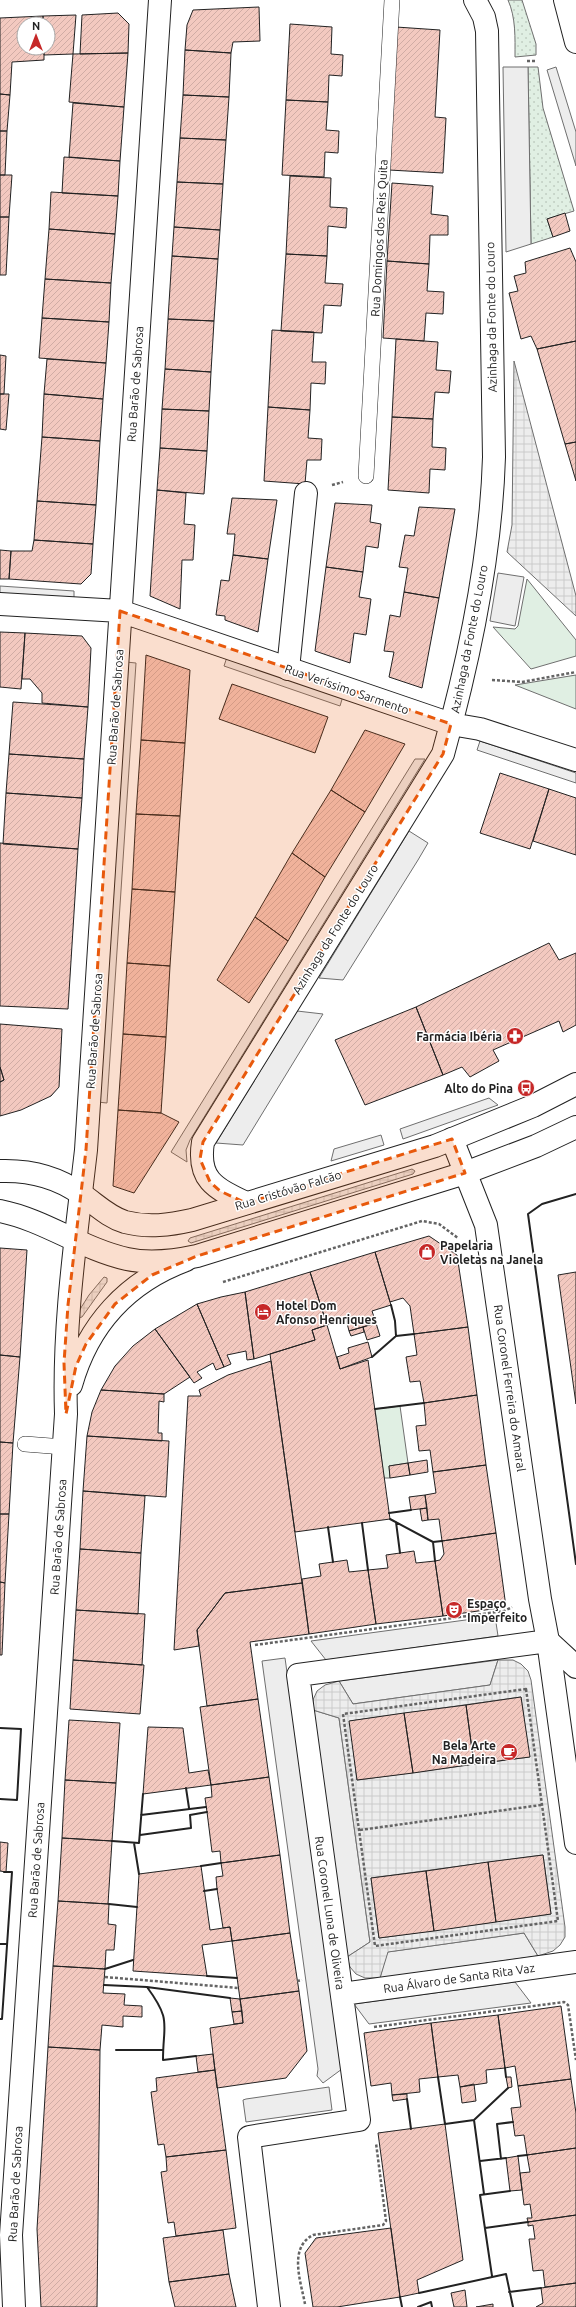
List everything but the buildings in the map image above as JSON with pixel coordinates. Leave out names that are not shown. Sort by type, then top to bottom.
[{"type":"street","name":"Rua Barão de Sabrosa","points":[[14,2307],[12,2221],[66,1414],[64,1363],[87,1134],[160,0]]},
{"type":"street","name":"Azinhaga da Fonte do Louro","points":[[246,1203],[220,1191],[210,1182],[203,1171],[200,1159],[203,1142],[443,754],[463,681],[492,501],[494,457],[487,31],[484,17],[475,0]]},
{"type":"street","points":[[565,0],[576,42]]},
{"type":"street","points":[[572,0],[576,8]]},
{"type":"street","points":[[288,669],[306,492]]},
{"type":"street","name":"Rua Veríssimo Sarmento","points":[[0,604],[120,611],[451,724],[480,729],[576,760]]},
{"type":"street","name":"Rua Cristóvão Falcão","points":[[0,1170],[16,1170],[43,1174],[81,1194],[104,1212],[124,1221],[143,1225],[168,1225],[192,1220],[452,1139],[533,1106],[576,1084]]},
{"type":"street","points":[[0,1212],[41,1223],[76,1240],[127,1259],[162,1261],[197,1256],[466,1173],[530,1148],[576,1127]]},
{"type":"street","name":"Rua Coronel Ferreira do Amaral","points":[[452,1139],[486,1225],[540,1599],[548,1641],[576,1843]]},
{"type":"street","name":"Rua Barão de Sabrosa","points":[[66,1414],[76,1366],[86,1344],[115,1304],[132,1288],[152,1275],[197,1256]]},
{"type":"street","points":[[548,1641],[576,1667]]},
{"type":"street","name":"Rua Coronel Luna de Oliveira","points":[[269,2307],[249,2137],[359,2120],[298,1676],[548,1641]]},
{"type":"street","name":"Rua Álvaro de Santa Rita Vaz","points":[[342,1994],[576,1962]]},
{"type":"lane","name":"Rua Domingos dos Reis Quita","points":[[366,476],[392,0]]},
{"type":"lane","points":[[25,1444],[64,1447]]},
{"type":"path","points":[[527,61],[537,61]]},
{"type":"path","points":[[306,492],[366,476]]},
{"type":"path","points":[[463,681],[479,679],[522,682],[576,672]]},
{"type":"path","points":[[223,1282],[422,1221]]},
{"type":"path","points":[[255,1645],[504,1611],[512,1608],[513,1602]]},
{"type":"path","points":[[526,1689],[343,1714],[375,1946],[558,1921]]},
{"type":"path","points":[[360,1830],[542,1805]]},
{"type":"path","points":[[105,1977],[239,1988]]},
{"type":"path","points":[[297,1981],[302,1980]]},
{"type":"path","points":[[372,2028],[564,2002],[568,2005],[576,2060]]},
{"type":"path","points":[[304,2304],[297,2255],[305,2240],[313,2235],[383,2225],[386,2221],[376,2141]]},
{"type":"highlighted area","points":[[120,611],[451,724],[443,754],[203,1142],[200,1159],[210,1182],[220,1191],[246,1203],[452,1139],[465,1173],[197,1256],[152,1275],[115,1304],[86,1344],[76,1366],[66,1414],[64,1363],[68,1305],[86,1150]]},
{"type":"green space","points":[[508,0],[522,0],[536,44],[536,55],[515,57],[514,21]]},
{"type":"green space","points":[[528,67],[538,67],[543,108],[574,211],[547,219],[553,237],[531,244]]},
{"type":"green space","points":[[527,579],[576,640],[576,656],[531,669],[493,627],[515,629],[518,626]]},
{"type":"green space","points":[[576,675],[576,709],[515,685]]},
{"type":"green space","points":[[400,1406],[408,1463],[389,1466],[390,1478],[384,1478],[375,1409]]},
{"type":"shaded area","points":[[503,67],[528,67],[531,244],[506,252]]},
{"type":"shaded area","points":[[556,67],[576,132],[576,166],[547,70]]},
{"type":"shaded area","points":[[514,361],[576,596],[576,616],[507,552],[512,525]]},
{"type":"shaded area","points":[[498,573],[524,577],[515,626],[490,621]]},
{"type":"shaded area","points":[[0,586],[74,591],[74,600],[0,596]]},
{"type":"shaded area","points":[[227,657],[343,696],[340,706],[224,666]]},
{"type":"shaded area","points":[[126,662],[136,663],[107,1103],[97,1102]]},
{"type":"shaded area","points":[[480,741],[576,773],[576,783],[477,750]]},
{"type":"shaded area","points":[[415,759],[425,759],[190,1140],[186,1150],[187,1162],[171,1152]]},
{"type":"shaded area","points":[[409,831],[428,843],[418,860],[343,980],[319,978]]},
{"type":"shaded area","points":[[297,1011],[323,1014],[243,1145],[216,1143]]},
{"type":"shaded area","points":[[489,1098],[498,1105],[403,1139],[400,1129]]},
{"type":"shaded area","points":[[381,1135],[384,1145],[331,1161],[334,1149]]},
{"type":"shaded area","points":[[412,1169],[415,1171],[413,1174],[191,1243],[188,1241],[190,1238]]},
{"type":"shaded area","points":[[104,1277],[107,1278],[107,1282],[82,1317],[78,1318],[77,1314],[89,1295]]},
{"type":"shaded area","points":[[495,1616],[498,1636],[326,1660],[311,1641]]},
{"type":"shaded area","points":[[285,1658],[342,2069],[323,2083],[317,2076],[318,2069],[262,1661]]},
{"type":"shaded area","points":[[498,1660],[490,1685],[353,1704],[339,1681]]},
{"type":"shaded area","points":[[498,1660],[513,1660],[521,1664],[528,1671],[531,1680],[565,1927],[565,1937],[560,1945],[553,1951],[538,1956],[524,1933],[388,1952],[380,1978],[365,1978],[356,1974],[350,1967],[347,1957],[370,1942],[339,1718],[313,1710],[313,1700],[317,1691],[325,1685],[339,1681],[353,1704],[490,1685]],"holes":[[[521,1697],[529,1757],[357,1780],[350,1721]],[[543,1855],[551,1914],[379,1938],[371,1878]]]},
{"type":"shaded area","points":[[313,1710],[339,1718],[370,1942],[347,1957]]},
{"type":"shaded area","points":[[524,1933],[538,1956],[380,1978],[387,1952]]},
{"type":"shaded area","points":[[515,1982],[531,2003],[369,2024],[354,2004]]},
{"type":"shaded area","points":[[329,2087],[332,2110],[246,2122],[243,2100]]},
{"type":"wall","points":[[576,1194],[542,1204],[528,1214],[576,1564]]},
{"type":"wall","points":[[391,1305],[395,1321],[396,1336]]},
{"type":"wall","points":[[372,1357],[396,1336],[414,1334]]},
{"type":"wall","points":[[375,1409],[424,1403]]},
{"type":"wall","points":[[389,1513],[411,1510]]},
{"type":"wall","points":[[390,1519],[433,1542],[442,1541]]},
{"type":"wall","points":[[396,1522],[400,1553]]},
{"type":"wall","points":[[362,1523],[368,1570]]},
{"type":"wall","points":[[328,1527],[333,1562]]},
{"type":"wall","points":[[433,1542],[435,1561]]},
{"type":"wall","points":[[0,1728],[21,1729],[17,1800],[0,1799]]},
{"type":"wall","points":[[186,1788],[189,1808]]},
{"type":"wall","points":[[112,1841],[139,1843],[143,1794]]},
{"type":"wall","points":[[141,1815],[206,1807]]},
{"type":"wall","points":[[140,1835],[191,1828],[190,1815],[207,1812]]},
{"type":"wall","points":[[134,1843],[139,1874]]},
{"type":"wall","points":[[201,1866],[221,1863]]},
{"type":"wall","points":[[0,2019],[2,2019],[12,1872],[4,1872]]},
{"type":"wall","points":[[204,1891],[217,1889]]},
{"type":"wall","points":[[109,1904],[137,1907]]},
{"type":"wall","points":[[0,1944],[7,1944]]},
{"type":"wall","points":[[105,1969],[133,1960]]},
{"type":"wall","points":[[207,1976],[237,1978]]},
{"type":"wall","points":[[104,1985],[147,1987],[230,1998]]},
{"type":"wall","points":[[147,1987],[155,1998],[163,2015],[165,2030],[163,2060],[196,2056]]},
{"type":"wall","points":[[116,2050],[163,2050]]},
{"type":"wall","points":[[505,2068],[506,2077]]},
{"type":"wall","points":[[438,2077],[445,2124],[474,2120],[508,2088]]},
{"type":"wall","points":[[407,2099],[411,2129]]},
{"type":"wall","points":[[474,2120],[484,2194]]},
{"type":"wall","points":[[501,2159],[497,2124],[513,2122]]},
{"type":"wall","points":[[518,2156],[527,2155]]},
{"type":"wall","points":[[480,2161],[506,2158]]},
{"type":"wall","points":[[492,2276],[480,2195],[510,2191]]},
{"type":"wall","points":[[485,2228],[528,2222]]},
{"type":"wall","points":[[419,2293],[506,2274],[513,2307]]},
{"type":"wall","points":[[509,2292],[541,2288]]},
{"type":"wall","points":[[400,2297],[402,2307]]},
{"type":"wall","points":[[418,2307],[431,2302],[432,2307]]},
{"type":"place","name":"Farmácia Ibéria","points":[[515,1036]]},
{"type":"place","name":"Alto do Pina","points":[[526,1088]]},
{"type":"place","name":"Papelaria Violetas na Janela","points":[[427,1252]]},
{"type":"place","name":"Hotel Dom Afonso Henriques","points":[[263,1312]]},
{"type":"place","name":"Espaço Imperfeito","points":[[454,1610]]},
{"type":"place","name":"Bela Arte Na Madeira","points":[[509,1752]]}]
